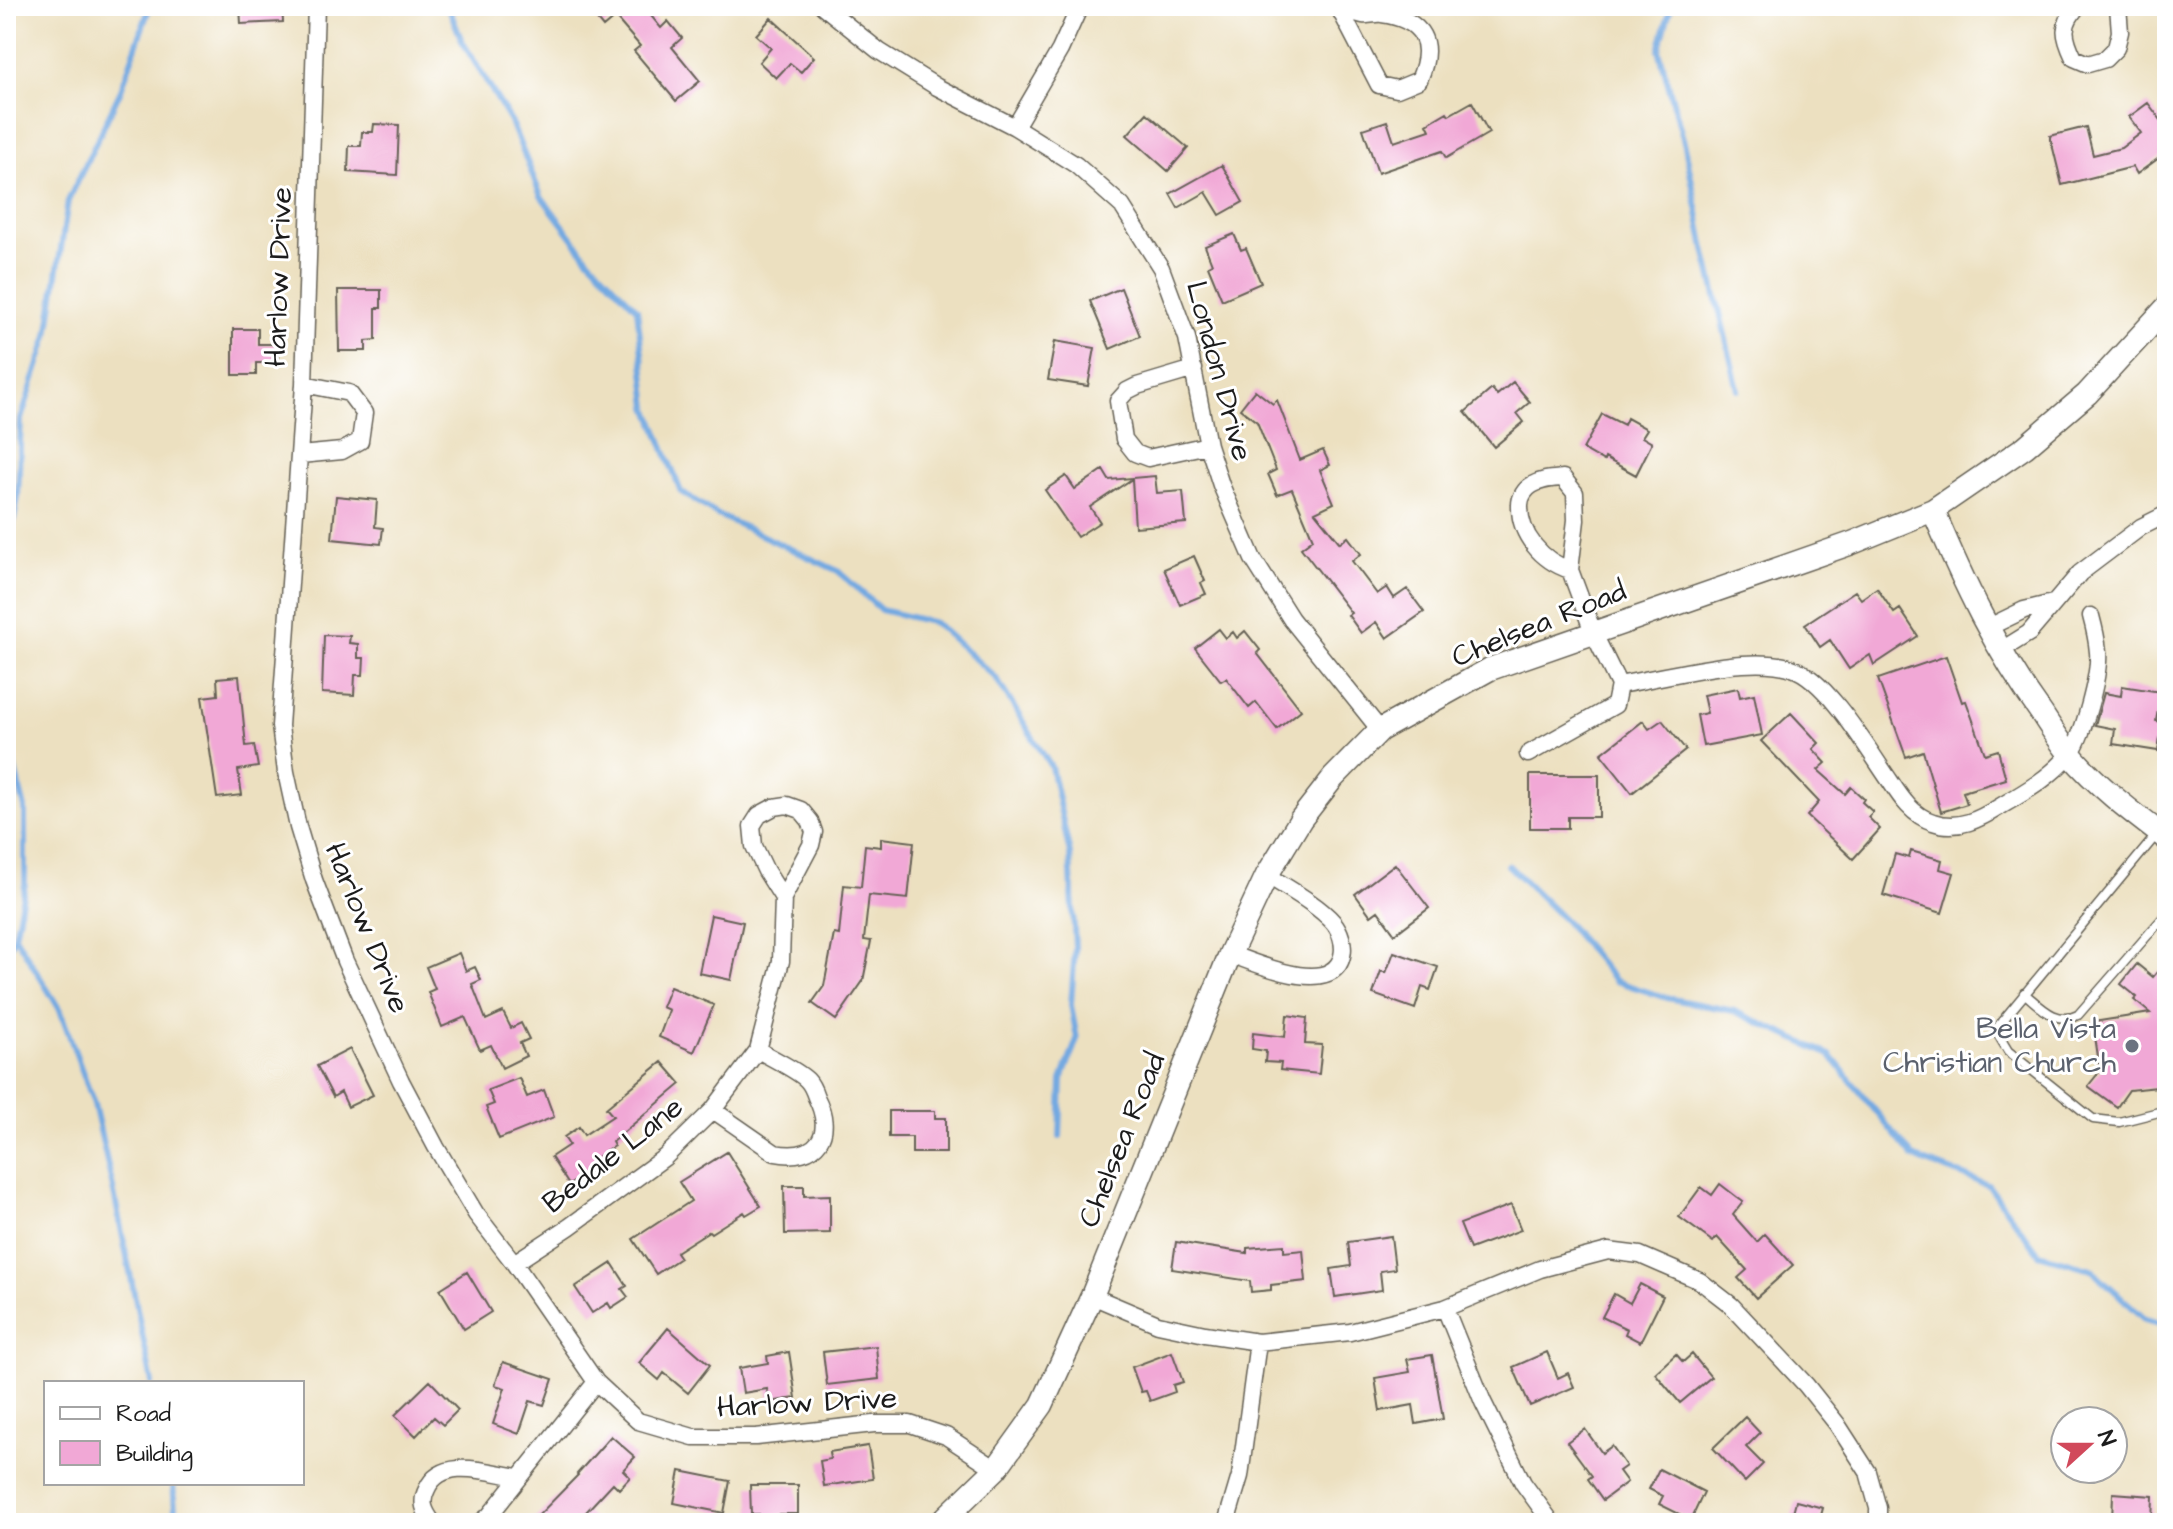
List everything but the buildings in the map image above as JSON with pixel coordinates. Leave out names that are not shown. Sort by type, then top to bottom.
[{"type":"street","name":"Harlow Drive","points":[[316,6],[304,384],[280,726],[298,827],[314,880],[345,961],[401,1081],[476,1214],[514,1263],[596,1382],[638,1421],[693,1437],[756,1437],[874,1424],[910,1424],[946,1436],[996,1469]]},
{"type":"street","name":"London Drive","points":[[823,6],[879,51],[1076,165],[1122,206],[1161,268],[1187,338],[1208,445],[1221,485],[1253,559],[1291,619],[1380,730]]},
{"type":"street","points":[[1015,127],[1060,50],[1080,6]]},
{"type":"street","points":[[1339,6],[1364,15],[1381,14],[1405,21],[1421,30],[1427,47],[1426,64],[1419,80],[1397,89],[1379,85],[1339,6]]},
{"type":"street","points":[[2078,6],[2066,19],[2065,39],[2074,58],[2088,64],[2105,59],[2116,48],[2120,32],[2118,6]]},
{"type":"street","name":"Chelsea Road","points":[[940,1523],[996,1469],[1042,1405],[1092,1296],[1230,954],[1267,875],[1301,819],[1333,778],[1380,730],[1490,669],[1852,543],[1933,510],[2025,447],[2077,403],[2167,307]]},
{"type":"street","points":[[1194,369],[1127,391],[1118,401],[1124,439],[1135,453],[1148,458],[1208,445]]},
{"type":"street","points":[[300,455],[342,451],[360,441],[364,413],[349,393],[304,384]]},
{"type":"street","points":[[1528,754],[1615,705],[1619,685],[1593,632],[1570,570],[1576,520],[1575,493],[1563,478],[1547,479],[1530,486],[1520,498],[1520,516],[1528,538],[1556,566],[1570,570]]},
{"type":"street","points":[[1933,510],[1957,568],[2014,675],[2070,754],[2121,804],[2163,836]]},
{"type":"street","points":[[2000,651],[2029,633],[2080,573],[2141,527],[2167,514]]},
{"type":"street","points":[[1987,628],[2024,610],[2053,603]]},
{"type":"street","points":[[1619,685],[1741,663],[1793,668],[1810,678],[1830,698],[1900,796],[1915,812],[1933,822],[1953,826],[1978,820],[2038,784],[2070,754],[2087,718],[2098,654],[2091,616]]},
{"type":"street","name":"Bedale Lane","points":[[514,1263],[665,1157],[713,1110],[758,1050],[781,961],[783,898],[811,845],[814,832],[801,810],[787,805],[774,807],[759,815],[752,826],[754,846],[783,898]]},
{"type":"street","points":[[1230,954],[1285,974],[1319,976],[1333,970],[1342,958],[1342,939],[1333,922],[1267,875]]},
{"type":"street","points":[[713,1110],[775,1153],[800,1153],[821,1140],[823,1109],[808,1080],[758,1050]]},
{"type":"street","points":[[1092,1296],[1158,1324],[1258,1342],[1350,1332],[1445,1308],[1540,1269],[1608,1251],[1640,1255],[1700,1281],[1731,1305],[1806,1385],[1837,1424],[1868,1472],[1878,1508],[1878,1523]]},
{"type":"street","points":[[1445,1308],[1483,1402],[1523,1483],[1552,1523]]},
{"type":"street","points":[[1226,1523],[1240,1476],[1258,1342]]},
{"type":"street","points":[[480,1523],[489,1516],[596,1382]]},
{"type":"street","points":[[433,1523],[424,1511],[423,1497],[430,1482],[442,1471],[460,1468],[519,1477]]},
{"type":"lane","points":[[2163,836],[2024,993],[1999,1025],[1999,1036],[2008,1051],[2093,1119],[2119,1122],[2167,1110]]},
{"type":"lane","points":[[2024,993],[2054,1017],[2068,1020],[2078,1015],[2167,913]]},
{"type":"waterway","points":[[6,562],[18,497],[21,419],[48,336],[68,201],[121,90],[150,6]]},
{"type":"waterway","points":[[448,6],[462,41],[511,122],[541,196],[587,257],[637,309],[648,407],[681,492],[718,515],[838,571],[881,610],[935,623],[996,678],[1051,767],[1070,854],[1075,947],[1071,1005],[1077,1039],[1062,1080],[1060,1137]]},
{"type":"waterway","points":[[1671,6],[1659,50],[1685,146],[1738,390]]},
{"type":"waterway","points":[[6,735],[25,808],[25,884],[15,936],[60,1010],[94,1104],[152,1381]]},
{"type":"waterway","points":[[1508,865],[1565,921],[1615,981],[1667,998],[1734,1011],[1830,1055],[1913,1157],[1988,1185],[2039,1254],[2091,1269],[2145,1319],[2167,1325]]},
{"type":"waterway","points":[[6,951],[15,936]]},
{"type":"waterway","points":[[173,1485],[176,1523]]},
{"type":"place","name":"Bella Vista Christian Church","points":[[2132,1046]]}]
